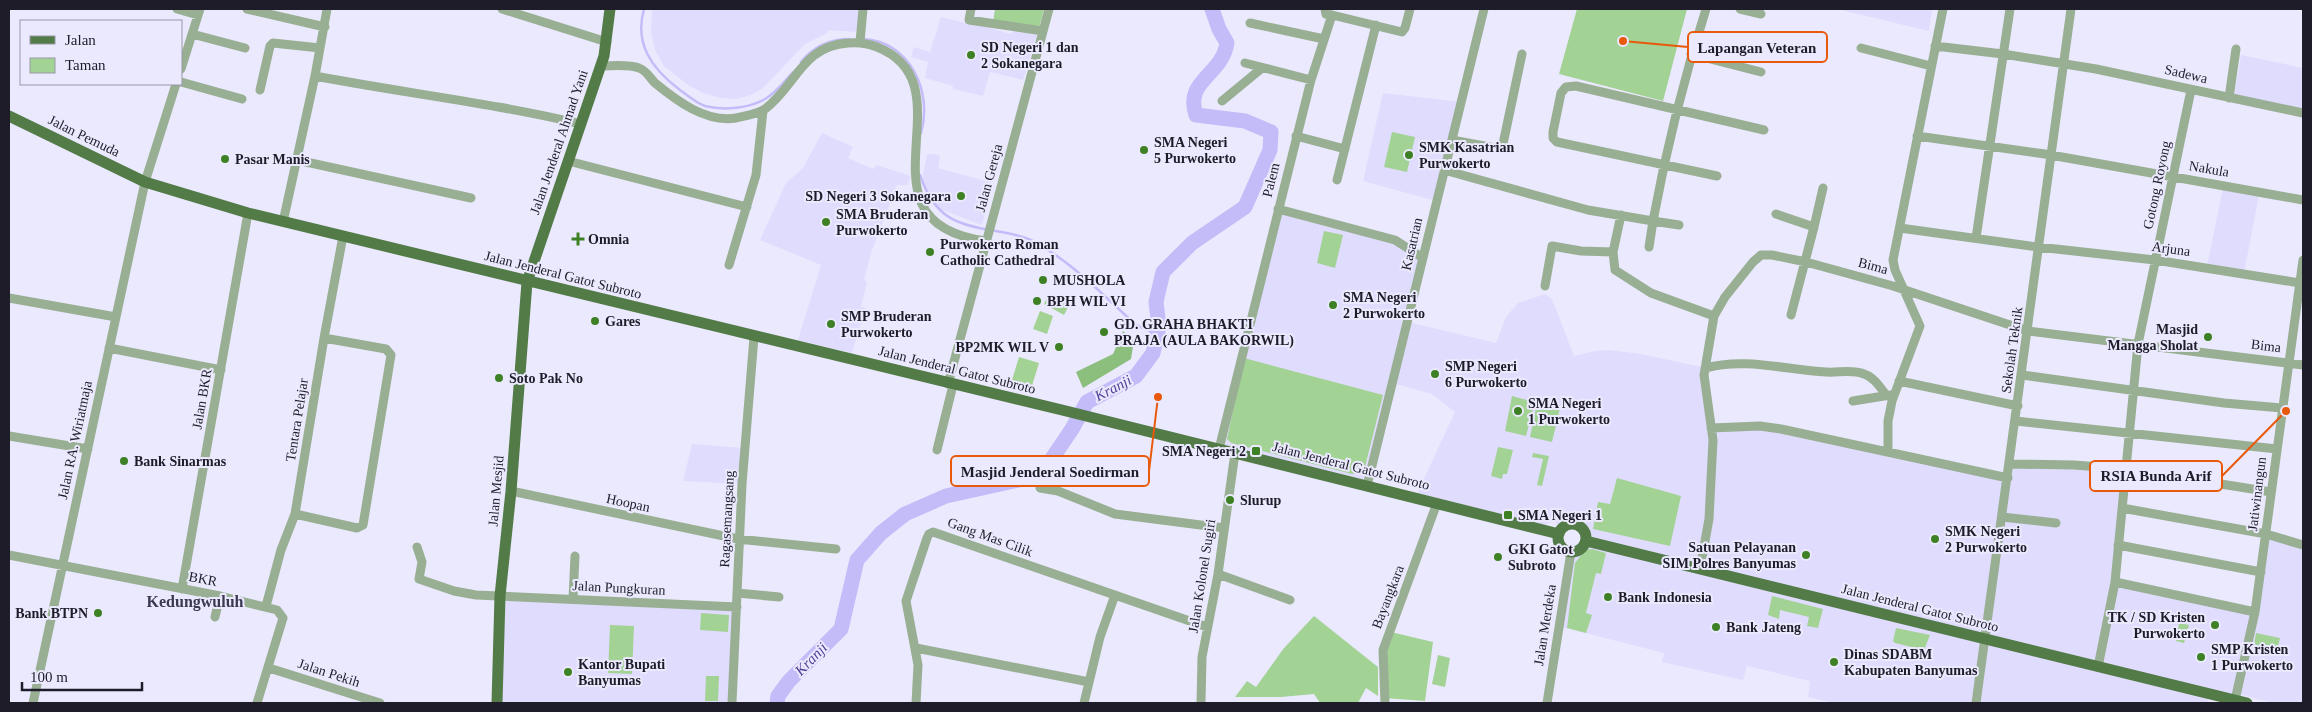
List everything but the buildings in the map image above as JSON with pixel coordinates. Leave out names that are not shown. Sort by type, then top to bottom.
[{"type":"main road","name":"Jalan Jenderal Ahmad Yani","points":[[527,282],[601,66],[607,42],[610,9]]},
{"type":"main road","name":"Jalan Pemuda","points":[[9,116],[145,182]]},
{"type":"main road","name":"Jalan Jenderal Gatot Subroto","points":[[145,182],[283,222],[1096,418],[1559,534]]},
{"type":"main road","name":"Jalan Mesjid","points":[[497,703],[500,596],[512,491],[527,282]]},
{"type":"main road","points":[[1576,525],[1583,530],[1586,541],[1580,550],[1566,551],[1559,544],[1559,534],[1566,526],[1576,525]]},
{"type":"main road","name":"Jalan Jenderal Gatot Subroto","points":[[1586,541],[2098,667],[2208,699],[2235,700],[2247,703]]},
{"type":"street","points":[[177,9],[199,12],[182,66]]},
{"type":"street","points":[[247,9],[325,27]]},
{"type":"street","points":[[283,222],[298,160],[327,9]]},
{"type":"street","points":[[502,9],[607,42]]},
{"type":"street","points":[[860,38],[864,9]]},
{"type":"street","points":[[971,9],[969,20],[1043,32]]},
{"type":"street","name":"Jalan Gereja","points":[[937,450],[951,384],[987,239],[1049,9]]},
{"type":"street","name":"Palem","points":[[1219,449],[1296,136],[1324,39],[1328,12],[1402,32],[1406,28],[1410,9]]},
{"type":"street","name":"Kasatrian","points":[[1367,486],[1484,9]]},
{"type":"street","points":[[1649,248],[1664,165],[1691,54],[1706,9]]},
{"type":"street","points":[[1740,9],[1761,14]]},
{"type":"street","points":[[1888,452],[1890,395],[1899,381],[1920,326],[1895,270],[1893,260],[1943,9]]},
{"type":"street","points":[[1976,238],[2010,9]]},
{"type":"street","name":"Sekolah Teknik","points":[[1976,703],[1983,639],[2010,464],[2071,9]]},
{"type":"street","points":[[1250,23],[1324,39]]},
{"type":"street","points":[[1338,180],[1376,25]]},
{"type":"street","points":[[192,34],[245,48]]},
{"type":"street","points":[[601,66],[639,68],[670,95],[703,114],[735,118],[763,111],[816,54],[838,44],[860,38],[896,59],[911,76],[916,88],[919,114],[914,171],[920,200],[936,222],[947,230],[971,239],[987,239]]},
{"type":"street","points":[[260,90],[273,42],[320,48]]},
{"type":"street","name":"Sadewa","points":[[1935,46],[2003,54],[2063,64],[2303,114]]},
{"type":"street","points":[[1862,48],[1931,66]]},
{"type":"street","points":[[2229,98],[2236,49]]},
{"type":"street","points":[[1452,140],[1495,148],[1503,144],[1522,54]]},
{"type":"street","points":[[1691,54],[1761,72]]},
{"type":"street","points":[[1245,63],[1311,80]]},
{"type":"street","points":[[1222,101],[1262,68]]},
{"type":"street","points":[[315,76],[536,113],[581,124]]},
{"type":"street","points":[[182,82],[242,99]]},
{"type":"street","name":"Jalan RA. Wiriatmaja","points":[[33,703],[145,182],[176,85]]},
{"type":"street","points":[[1717,176],[1554,140],[1553,132],[1561,93],[1566,87],[1576,86],[1764,130]]},
{"type":"street","name":"Gotong Royong","points":[[2098,667],[2115,582],[2138,344],[2191,90]]},
{"type":"street","points":[[729,265],[756,175],[763,111]]},
{"type":"street","points":[[1296,136],[1345,149]]},
{"type":"street","name":"Nakula","points":[[1918,136],[2050,155],[2303,200]]},
{"type":"street","points":[[298,160],[471,198]]},
{"type":"street","points":[[568,161],[747,207]]},
{"type":"street","points":[[1444,170],[1588,210],[1679,225]]},
{"type":"street","points":[[1792,315],[1824,188]]},
{"type":"street","points":[[1278,209],[1395,240],[1423,258]]},
{"type":"street","name":"Jalan BKR","points":[[182,589],[248,213]]},
{"type":"street","points":[[1776,214],[1814,227]]},
{"type":"street","points":[[1622,215],[1613,252],[1613,265],[1621,276],[1638,283],[1651,292],[1714,316]]},
{"type":"street","name":"Arjuna","points":[[1900,228],[2038,247],[2155,260],[2300,283]]},
{"type":"street","name":"Tentara Pelajar","points":[[266,606],[281,550],[295,514],[343,236]]},
{"type":"street","points":[[1546,286],[1552,246],[1613,252]]},
{"type":"street","name":"Bima","points":[[1700,569],[1709,519],[1713,440],[1704,376],[1714,316],[1724,297],[1761,255],[1772,255],[1806,262],[1905,290],[2028,331],[2303,365]]},
{"type":"street","name":"Jatiwinangun","points":[[2235,700],[2255,612],[2303,260]]},
{"type":"street","points":[[9,298],[116,317]]},
{"type":"street","name":"Ragasemangsang","points":[[732,703],[738,539],[754,337]]},
{"type":"street","points":[[295,514],[357,528],[363,525],[386,383],[389,351],[324,338]]},
{"type":"street","points":[[109,348],[221,370]]},
{"type":"street","points":[[1706,368],[1719,364],[1741,364],[1827,372],[1860,372],[1872,378],[1890,395]]},
{"type":"street","points":[[2022,375],[2282,408]]},
{"type":"street","points":[[1899,381],[2018,406]]},
{"type":"street","points":[[1853,401],[1890,395]]},
{"type":"street","points":[[2016,421],[2277,449]]},
{"type":"street","points":[[1711,428],[1760,426],[1780,429],[2008,478]]},
{"type":"street","points":[[9,436],[88,449]]},
{"type":"street","name":"Jalan Kolonel Sugiri","points":[[1202,703],[1202,657],[1218,574],[1235,453]]},
{"type":"street","points":[[2010,464],[2074,465],[2126,469],[2270,492]]},
{"type":"street","points":[[1040,488],[1058,491],[1115,514],[1224,528]]},
{"type":"street","name":"Hoopan","points":[[512,491],[738,539],[836,550]]},
{"type":"street","name":"Bayangkara","points":[[1384,703],[1383,650],[1437,503]]},
{"type":"street","points":[[2122,508],[2266,534],[2303,545]]},
{"type":"street","points":[[2002,517],[2056,523]]},
{"type":"street","name":"Gang Mas Cilik","points":[[916,703],[918,665],[906,601],[927,538],[933,532],[1207,627]]},
{"type":"street","points":[[2118,545],[2261,572]]},
{"type":"street","name":"Jalan Pungkuran","points":[[417,547],[422,562],[418,577],[420,580],[454,591],[500,596],[737,607]]},
{"type":"street","name":"Jalan Merdeka","points":[[1547,703],[1571,552]]},
{"type":"street","name":"BKR","points":[[9,554],[266,606]]},
{"type":"street","points":[[574,599],[575,556]]},
{"type":"street","points":[[1218,574],[1290,600]]},
{"type":"street","points":[[2115,582],[2255,612]]},
{"type":"street","points":[[737,593],[780,597]]},
{"type":"street","points":[[1084,703],[1100,637],[1115,595]]},
{"type":"street","points":[[215,617],[220,596]]},
{"type":"street","points":[[257,703],[283,618],[277,610],[266,606]]},
{"type":"street","points":[[916,648],[1089,682]]},
{"type":"street","name":"Jalan Pekih","points":[[269,668],[380,703]]},
{"type":"shaded area","points":[[652,9],[860,9],[856,32],[828,30],[827,33],[805,44],[763,88],[751,95],[736,99],[720,98],[703,93],[688,85],[664,66],[655,50],[651,32]]},
{"type":"shaded area","points":[[1837,9],[1932,9],[1929,31]]},
{"type":"shaded area","name":"SD Negeri 1 dan 2 Sokanegara","points":[[941,17],[970,24],[971,22],[1010,34],[1016,29],[1037,34],[1023,80],[990,72],[983,96],[953,89],[953,86],[925,78],[928,62],[911,57],[914,47],[930,52]]},
{"type":"shaded area","points":[[2241,55],[2303,68],[2303,111],[2234,97]]},
{"type":"shaded area","name":"SMK Kasatrian Purwokerto","points":[[1383,93],[1461,102],[1436,201],[1363,181]]},
{"type":"shaded area","name":"SMA Bruderan Purwokerto","points":[[822,133],[853,147],[848,158],[873,169],[877,165],[911,176],[907,185],[897,185],[871,253],[864,280],[867,282],[861,307],[865,308],[852,353],[798,340],[821,265],[760,240],[786,183],[803,168]]},
{"type":"shaded area","name":"SD Negeri 3 Sokanegara","points":[[927,154],[940,155],[938,168],[993,183],[982,225],[940,209],[922,181]]},
{"type":"shaded area","points":[[2223,188],[2259,195],[2244,273],[2207,266]]},
{"type":"shaded area","points":[[1278,209],[1395,240],[1423,258],[1408,322],[1496,343],[1506,317],[1518,303],[1545,294],[1552,299],[1574,356],[1609,350],[1641,354],[1706,368],[1711,428],[1760,426],[2008,478],[2010,464],[2127,469],[2115,582],[2255,612],[2235,700],[2209,694],[2207,703],[1834,703],[1808,697],[1810,681],[1747,666],[1743,680],[1662,662],[1664,653],[1558,626],[1571,552],[1583,547],[1586,540],[1583,531],[1575,525],[1562,529],[1554,521],[1537,528],[1415,498],[1455,412],[1432,394],[1392,383],[1367,486],[1220,449]]},
{"type":"shaded area","points":[[692,444],[743,448],[741,484],[683,481]]},
{"type":"shaded area","points":[[2268,530],[2303,541],[2303,703],[2273,703],[2238,694]]},
{"type":"shaded area","points":[[503,598],[736,608],[733,703],[497,703]]},
{"type":"green space","points":[[995,9],[1044,9],[1039,28],[993,22]]},
{"type":"green space","points":[[1577,9],[1687,9],[1663,101],[1559,74]]},
{"type":"green space","points":[[1392,132],[1415,137],[1407,172],[1384,167]]},
{"type":"green space","points":[[1324,231],[1343,235],[1335,268],[1317,263]]},
{"type":"green space","points":[[1049,294],[1069,305],[1064,315],[1044,304]]},
{"type":"green space","points":[[1040,311],[1053,316],[1047,334],[1033,329]]},
{"type":"green space","points":[[1123,331],[1134,340],[1131,359],[1083,388],[1076,372],[1113,354]]},
{"type":"green space","points":[[1019,357],[1039,363],[1031,389],[1011,383]]},
{"type":"green space","points":[[1244,358],[1383,395],[1364,471],[1352,474],[1231,443],[1227,439]]},
{"type":"green space","points":[[1512,396],[1535,402],[1526,436],[1505,431]]},
{"type":"green space","points":[[1537,403],[1560,408],[1552,442],[1530,437]]},
{"type":"green space","points":[[1498,447],[1513,450],[1507,474],[1503,474],[1502,479],[1491,476]]},
{"type":"green space","points":[[1533,453],[1549,456],[1542,486],[1537,485],[1543,459],[1532,457]]},
{"type":"green space","points":[[1617,478],[1681,496],[1670,546],[1593,529],[1598,502],[1610,504]]},
{"type":"green space","points":[[1592,549],[1606,553],[1601,574],[1596,573],[1586,613],[1592,615],[1586,633],[1567,628],[1575,563],[1585,550]]},
{"type":"green space","points":[[1772,596],[1823,609],[1818,628],[1807,626],[1809,617],[1780,610],[1779,619],[1768,615]]},
{"type":"green space","points":[[701,613],[729,615],[728,632],[700,630]]},
{"type":"green space","points":[[1314,616],[1378,667],[1378,696],[1366,688],[1358,703],[1320,703],[1314,694],[1281,697],[1235,697],[1247,681],[1256,687],[1284,648]]},
{"type":"green space","points":[[2179,623],[2189,625],[2184,643],[2176,641]]},
{"type":"green space","points":[[610,625],[634,626],[632,674],[608,673]]},
{"type":"green space","points":[[1896,628],[1930,635],[1924,650],[1895,643],[1893,641]]},
{"type":"green space","points":[[1391,632],[1433,642],[1425,701],[1384,698],[1386,638]]},
{"type":"green space","points":[[2256,633],[2280,638],[2277,651],[2254,645]]},
{"type":"green space","points":[[1438,655],[1450,658],[1445,687],[1432,684]]},
{"type":"green space","points":[[706,676],[719,676],[718,701],[705,701]]},
{"type":"waterway","points":[[644,9],[641,33],[648,55],[670,82],[702,105],[712,108],[728,108],[759,102],[773,94],[793,72]]},
{"type":"waterway","name":"Kranji","points":[[777,703],[778,696],[789,681],[841,629],[857,560],[881,533],[905,514],[946,496],[1023,479],[1049,463],[1072,429],[1087,402],[1136,376],[1153,353],[1159,327],[1156,302],[1163,272],[1192,243],[1245,207],[1270,150],[1271,132],[1245,121],[1196,115],[1195,94],[1224,54],[1227,43],[1219,29],[1212,9]]},
{"type":"waterway","points":[[801,62],[822,45],[836,40],[850,39]]},
{"type":"waterway","points":[[863,39],[879,42],[894,49],[914,71],[924,101],[921,133]]},
{"type":"waterway","points":[[920,175],[932,200],[948,216],[981,229],[1024,237],[1047,249],[1087,280],[1136,325],[1150,331],[1155,343]]},
{"type":"place","name":"Lapangan Veteran","points":[[1623,41]]},
{"type":"place","name":"SD Negeri 1 dan 2 Sokanegara","points":[[971,55]]},
{"type":"place","name":"SMA Negeri 5 Purwokerto","points":[[1144,150]]},
{"type":"place","name":"SMK Kasatrian Purwokerto","points":[[1409,155]]},
{"type":"place","name":"Pasar Manis","points":[[225,159]]},
{"type":"place","name":"SD Negeri 3 Sokanegara","points":[[961,196]]},
{"type":"place","name":"SMA Bruderan Purwokerto","points":[[826,222]]},
{"type":"place","name":"Omnia","points":[[578,239]]},
{"type":"place","name":"Purwokerto Roman Catholic Cathedral","points":[[930,252]]},
{"type":"place","name":"MUSHOLA","points":[[1043,280]]},
{"type":"place","name":"BPH WIL VI","points":[[1037,301]]},
{"type":"place","name":"SMA Negeri 2 Purwokerto","points":[[1333,305]]},
{"type":"place","name":"Gares","points":[[595,321]]},
{"type":"place","name":"SMP Bruderan Purwokerto","points":[[831,324]]},
{"type":"place","name":"GD. GRAHA BHAKTI PRAJA (AULA BAKORWIL)","points":[[1104,332]]},
{"type":"place","name":"Masjid Mangga Sholat","points":[[2208,337]]},
{"type":"place","name":"BP2MK WIL V","points":[[1059,347]]},
{"type":"place","name":"SMP Negeri 6 Purwokerto","points":[[1435,374]]},
{"type":"place","name":"Soto Pak No","points":[[499,378]]},
{"type":"place","name":"Masjid Jenderal Soedirman","points":[[1158,397]]},
{"type":"place","name":"SMA Negeri 1 Purwokerto","points":[[1518,411]]},
{"type":"place","name":"RSIA Bunda Arif","points":[[2286,411]]},
{"type":"place","name":"SMA Negeri 2","points":[[1256,451]]},
{"type":"place","name":"Bank Sinarmas","points":[[124,461]]},
{"type":"place","name":"Slurup","points":[[1230,500]]},
{"type":"place","name":"SMA Negeri 1","points":[[1508,515]]},
{"type":"place","name":"SMK Negeri 2 Purwokerto","points":[[1935,539]]},
{"type":"place","name":"Satuan Pelayanan SIM Polres Banyumas","points":[[1806,555]]},
{"type":"place","name":"GKI Gatot Subroto","points":[[1498,557]]},
{"type":"place","name":"Bank Indonesia","points":[[1608,597]]},
{"type":"place","name":"Bank BTPN","points":[[98,613]]},
{"type":"place","name":"TK / SD Kristen Purwokerto","points":[[2215,625]]},
{"type":"place","name":"Bank Jateng","points":[[1716,627]]},
{"type":"place","name":"SMP Kristen 1 Purwokerto","points":[[2201,657]]},
{"type":"place","name":"Dinas SDABM Kabupaten Banyumas","points":[[1834,662]]},
{"type":"place","name":"Kantor Bupati Banyumas","points":[[568,672]]},
{"type":"district","name":"Kedungwuluh","points":[[195,601]]}]
